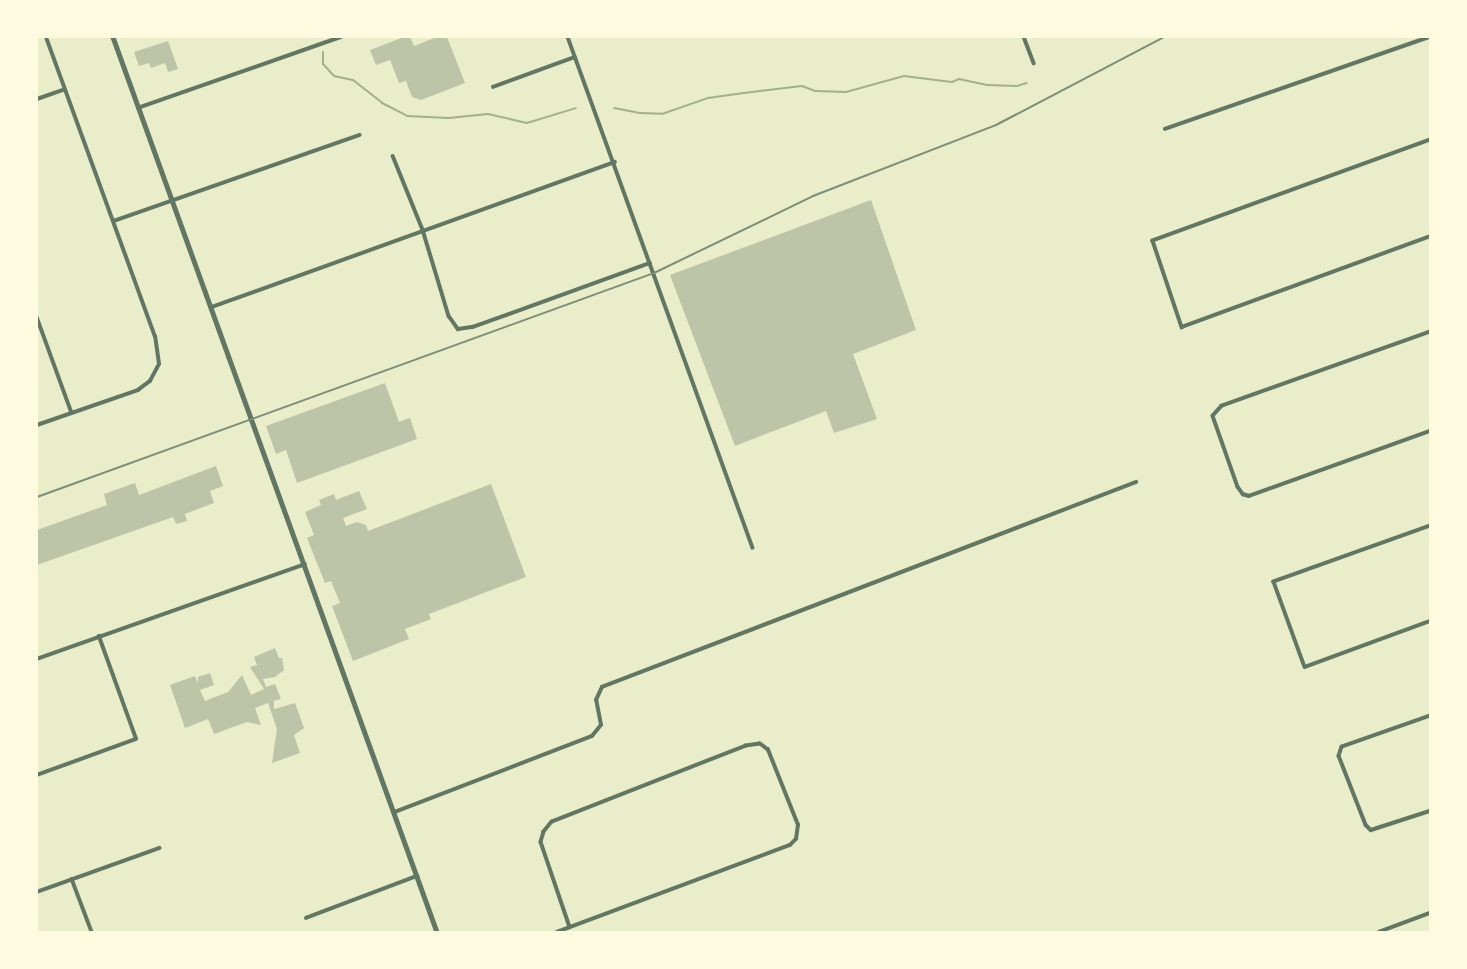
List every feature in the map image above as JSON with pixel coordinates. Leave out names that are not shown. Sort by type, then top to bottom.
[{"type":"street","points":[[37,425],[138,390],[150,382],[159,364],[155,337],[63,90],[46,37]]},
{"type":"street","points":[[113,37],[437,932]]},
{"type":"street","points":[[138,107],[341,37]]},
{"type":"street","points":[[568,37],[753,548]]},
{"type":"street","points":[[1024,37],[1034,63]]},
{"type":"street","points":[[1165,129],[1429,37]]},
{"type":"street","points":[[493,87],[575,57]]},
{"type":"street","points":[[37,99],[63,90]]},
{"type":"street","points":[[114,221],[359,135]]},
{"type":"street","points":[[1430,140],[1153,241],[1182,327],[1430,236]]},
{"type":"street","points":[[393,156],[422,230],[449,316],[458,329],[473,327],[650,263]]},
{"type":"street","points":[[211,307],[615,162]]},
{"type":"street","points":[[37,317],[72,413]]},
{"type":"street","points":[[1430,332],[1222,406],[1215,410],[1214,419],[1240,491],[1252,496],[1430,431]]},
{"type":"street","points":[[395,812],[592,736],[601,725],[596,700],[602,687],[1136,482]]},
{"type":"street","points":[[1430,526],[1274,582],[1305,667],[1430,621]]},
{"type":"street","points":[[37,659],[304,564]]},
{"type":"street","points":[[37,775],[136,739],[99,637]]},
{"type":"street","points":[[1430,716],[1342,747],[1339,756],[1366,825],[1371,830],[1430,811]]},
{"type":"street","points":[[557,932],[790,845],[796,839],[798,825],[773,758],[763,746],[746,746],[552,822],[544,832],[541,842],[570,927]]},
{"type":"street","points":[[37,892],[159,848]]},
{"type":"street","points":[[306,918],[417,876]]},
{"type":"street","points":[[72,879],[92,932]]},
{"type":"street","points":[[1379,932],[1430,913]]},
{"type":"building","points":[[410,37],[414,46],[437,37],[447,37],[465,83],[421,100],[412,97],[406,81],[399,83],[390,60],[376,65],[370,50]]},
{"type":"building","points":[[168,41],[178,69],[168,72],[165,63],[151,68],[149,63],[139,66],[134,52]]},
{"type":"building","points":[[871,200],[916,330],[853,354],[877,419],[834,433],[826,411],[735,446],[670,275]]},
{"type":"building","points":[[385,383],[399,422],[410,418],[417,439],[297,483],[286,450],[276,454],[266,426]]},
{"type":"building","points":[[216,466],[223,486],[210,491],[214,503],[185,514],[187,521],[176,524],[173,517],[37,565],[37,530],[107,505],[104,494],[135,483],[139,495]]},
{"type":"building","points":[[491,484],[526,577],[429,614],[431,619],[405,629],[409,639],[353,661],[332,606],[340,603],[331,581],[325,583],[307,538],[314,535],[305,512],[321,505],[319,500],[334,494],[336,500],[359,491],[367,509],[343,518],[346,526],[357,522],[366,525],[368,531]]},
{"type":"building","points":[[275,648],[279,658],[282,658],[284,670],[275,677],[263,679],[266,687],[275,684],[281,699],[274,701],[274,709],[295,703],[304,728],[294,735],[300,753],[272,763],[277,729],[268,703],[255,708],[261,725],[247,722],[214,734],[208,719],[185,728],[170,685],[195,676],[198,684],[198,677],[210,673],[214,685],[200,690],[205,701],[228,692],[242,675],[251,695],[264,689],[250,667],[257,665],[254,657]]},
{"type":"waterway","points":[[323,52],[323,64],[334,76],[353,80],[382,103],[407,116],[449,118],[488,114],[527,123],[576,108]]},
{"type":"waterway","points":[[614,108],[662,114],[708,98],[802,86],[815,91],[846,92],[904,76],[952,82],[959,79],[988,85],[1017,86],[1027,83]]},
{"type":"railway","points":[[37,497],[654,273],[813,196],[996,125],[1164,37]]}]
